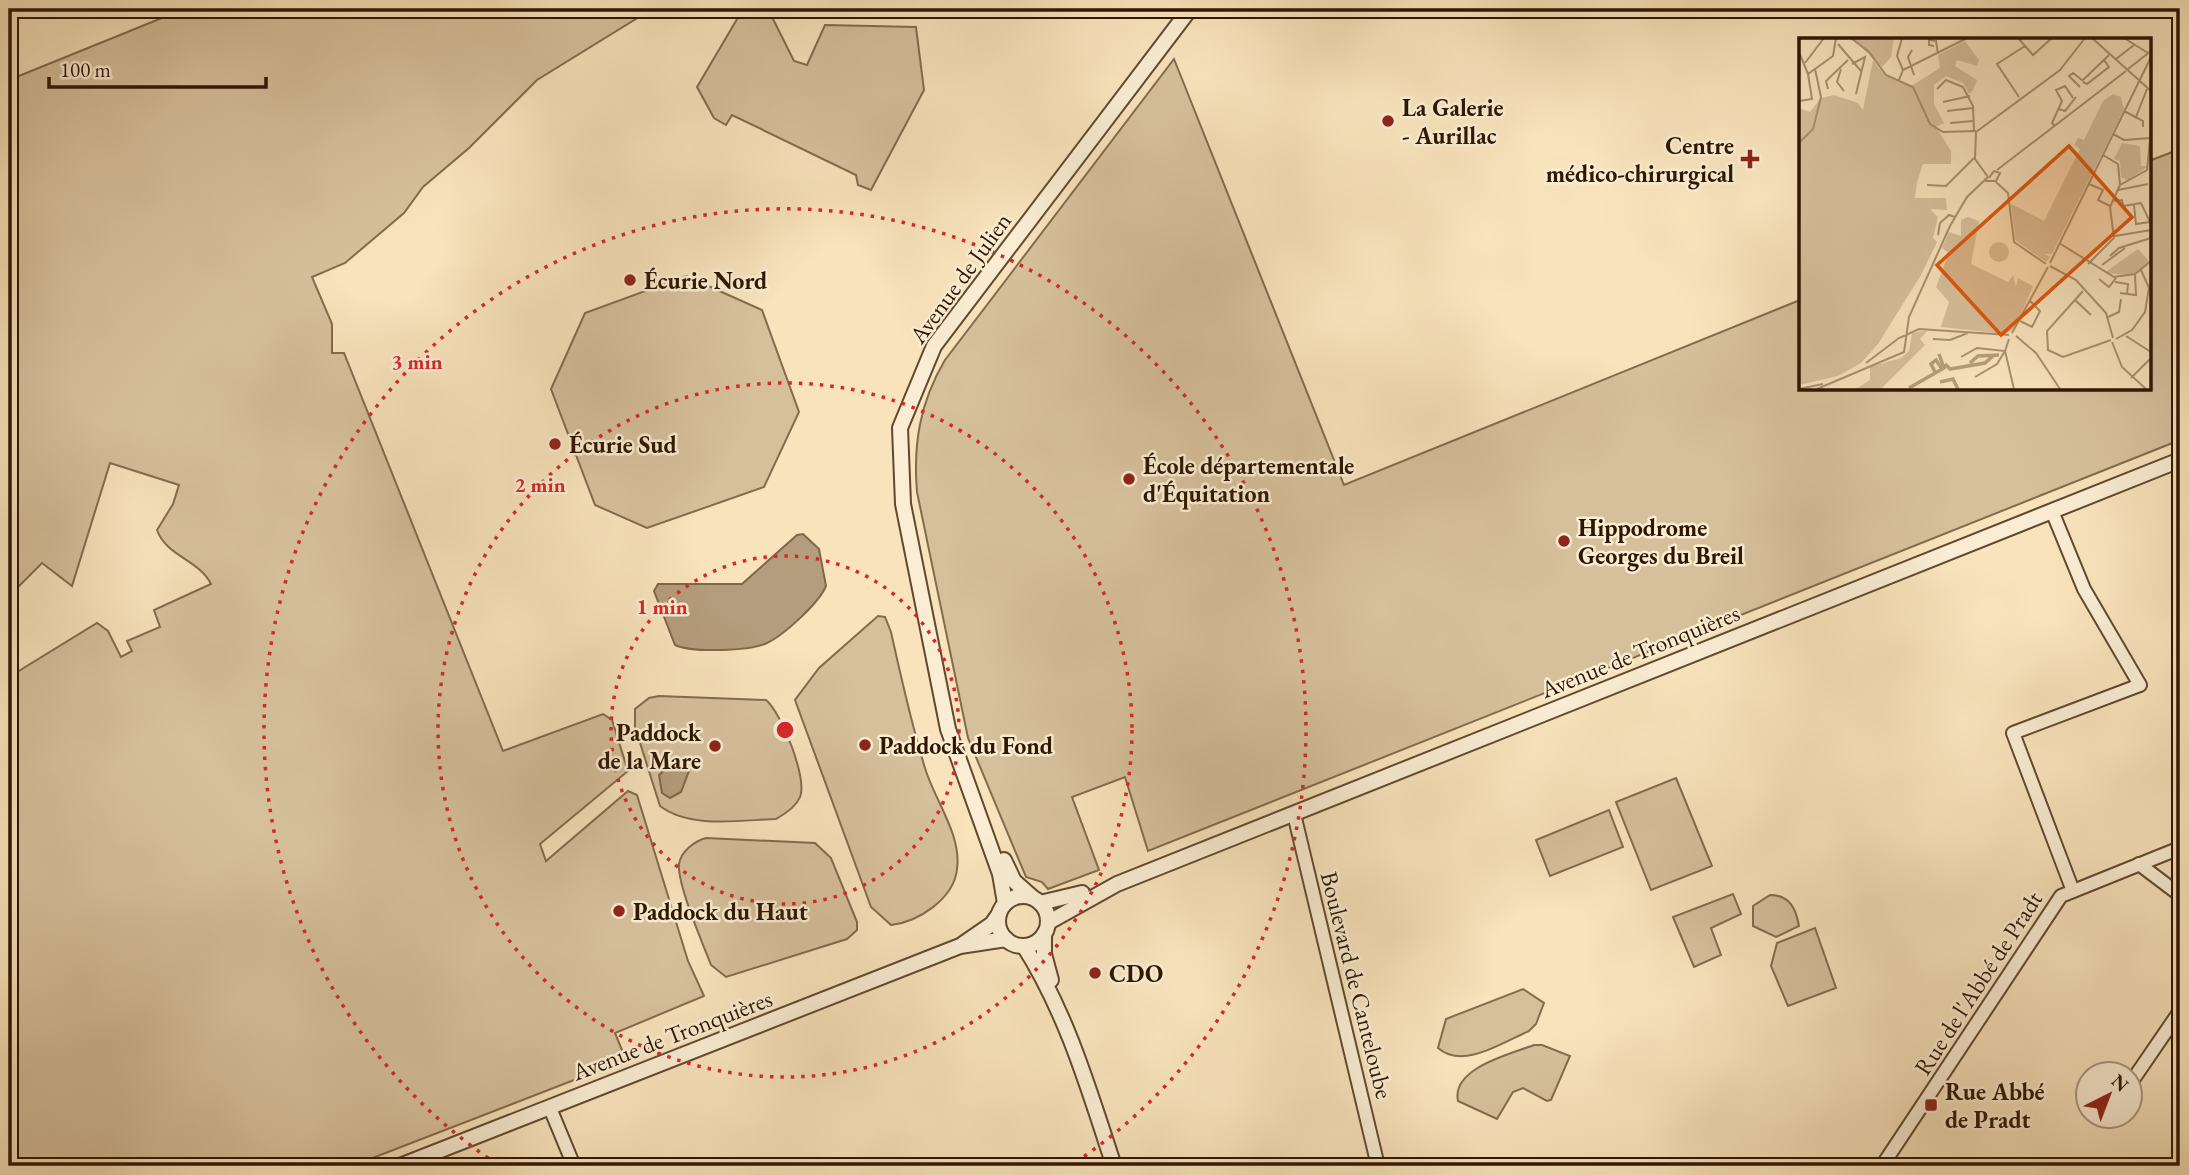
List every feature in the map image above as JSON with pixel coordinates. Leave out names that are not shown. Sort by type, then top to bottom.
[{"type":"street","name":"Avenue de Julien","points":[[1002,909],[1000,873],[948,729],[903,504],[900,428],[934,346],[1190,9]]},
{"type":"street","name":"Avenue de Tronquières","points":[[1046,928],[1117,884],[2180,460]]},
{"type":"street","points":[[2052,511],[2084,589],[2140,685],[2013,733],[2073,891]]},
{"type":"street","name":"Avenue de Julien","points":[[967,783],[982,808],[1014,881],[1036,900]]},
{"type":"street","name":"Boulevard de Canteloube","points":[[1294,814],[1378,1166]]},
{"type":"street","name":"Rue de l'Abbé de Pradt","points":[[1882,1166],[2060,896],[2180,848]]},
{"type":"street","points":[[2139,864],[2180,895]]},
{"type":"street","name":"Avenue de Tronquières","points":[[1036,900],[1117,884]]},
{"type":"street","points":[[1053,995],[1024,946],[1006,939],[999,928],[1002,909],[1018,896],[1036,900],[1046,928],[1044,954],[1053,995],[1086,1079],[1114,1166]]},
{"type":"street","name":"Avenue de Tronquières","points":[[960,946],[992,924],[1002,909]]},
{"type":"street","points":[[1024,946],[1039,940],[1046,928]]},
{"type":"street","name":"Avenue de Tronquières","points":[[400,1166],[960,946],[1006,939]]},
{"type":"street","points":[[2144,1064],[2180,1011]]},
{"type":"street","points":[[550,1108],[574,1166]]},
{"type":"shaded area","points":[[184,9],[652,9],[537,80],[469,148],[423,187],[404,213],[345,263],[312,277],[332,324],[332,353],[344,353],[503,751],[603,714],[612,720],[628,771],[540,844],[546,861],[628,791],[637,795],[688,961],[704,996],[615,1033],[626,1060],[352,1166],[24,1166],[9,1149],[9,677],[97,623],[108,631],[121,657],[132,651],[127,641],[160,627],[154,610],[211,584],[199,569],[161,539],[157,530],[173,504],[179,485],[110,463],[72,586],[42,563],[9,596],[9,80]]},
{"type":"shaded area","points":[[743,9],[768,9],[794,61],[807,65],[825,25],[916,27],[924,90],[871,190],[858,185],[856,175],[732,115],[726,125],[714,118],[697,87]]},
{"type":"shaded area","points":[[843,9],[951,9],[940,14]]},
{"type":"shaded area","name":"Hippodrome Georges du Breil","points":[[1174,59],[1344,485],[1799,300],[1799,390],[2150,390],[2150,161],[2180,149],[2180,440],[1148,851],[1125,777],[1072,797],[1099,870],[1048,889],[1042,882],[1026,877],[968,738],[917,492],[916,457],[920,424],[936,376],[945,360]]},
{"type":"shaded area","points":[[686,276],[762,310],[799,412],[764,487],[647,528],[595,505],[551,389],[585,313]]},
{"type":"shaded area","points":[[803,534],[819,549],[826,586],[809,609],[791,626],[767,643],[748,648],[707,650],[675,645],[654,591],[658,584],[742,584],[797,535]]},
{"type":"shaded area","name":"Paddock du Fond","points":[[878,616],[885,617],[891,632],[920,751],[929,780],[951,830],[957,856],[954,880],[942,899],[923,914],[891,925],[871,907],[795,700],[819,668]]},
{"type":"shaded area","name":"Paddock de la Mare","points":[[659,696],[766,700],[779,718],[797,762],[801,788],[796,804],[776,819],[716,822],[686,818],[660,806],[635,727],[635,709],[649,698]]},
{"type":"shaded area","points":[[679,758],[690,759],[692,763],[681,792],[670,798],[662,793],[659,775]]},
{"type":"shaded area","points":[[1676,778],[1712,866],[1651,890],[1616,802]]},
{"type":"shaded area","points":[[1609,810],[1623,847],[1550,876],[1536,840]]},
{"type":"shaded area","points":[[706,838],[815,843],[831,858],[857,922],[857,930],[847,939],[726,977],[711,965],[691,914],[679,873],[680,859],[686,851],[697,841]]},
{"type":"shaded area","points":[[1733,894],[1741,914],[1711,928],[1721,955],[1694,967],[1673,917]]},
{"type":"shaded area","points":[[1770,895],[1783,897],[1791,904],[1799,926],[1776,937],[1753,926],[1753,906]]},
{"type":"shaded area","points":[[1815,928],[1836,988],[1788,1006],[1771,966],[1777,943]]},
{"type":"shaded area","points":[[1523,989],[1544,1003],[1536,1024],[1529,1031],[1471,1055],[1448,1054],[1438,1048],[1446,1019]]},
{"type":"shaded area","points":[[1534,1045],[1542,1045],[1570,1056],[1551,1100],[1547,1101],[1523,1088],[1513,1092],[1497,1119],[1458,1101],[1458,1089],[1473,1071],[1498,1058]]},
{"type":"place","name":"La Galerie - Aurillac","points":[[1388,121]]},
{"type":"place","name":"Centre médico-chirurgical","points":[[1750,159]]},
{"type":"place","name":"Écurie Nord","points":[[630,280]]},
{"type":"place","name":"Écurie Sud","points":[[555,444]]},
{"type":"place","name":"École départementale d'Équitation","points":[[1129,479]]},
{"type":"place","name":"Hippodrome Georges du Breil","points":[[1564,541]]},
{"type":"place","name":"Paddock du Fond","points":[[865,745]]},
{"type":"place","name":"Paddock de la Mare","points":[[715,746]]},
{"type":"place","name":"Paddock du Haut","points":[[619,911]]},
{"type":"place","name":"CDO","points":[[1095,973]]},
{"type":"place","name":"Rue Abbé de Pradt","points":[[1931,1105]]}]
